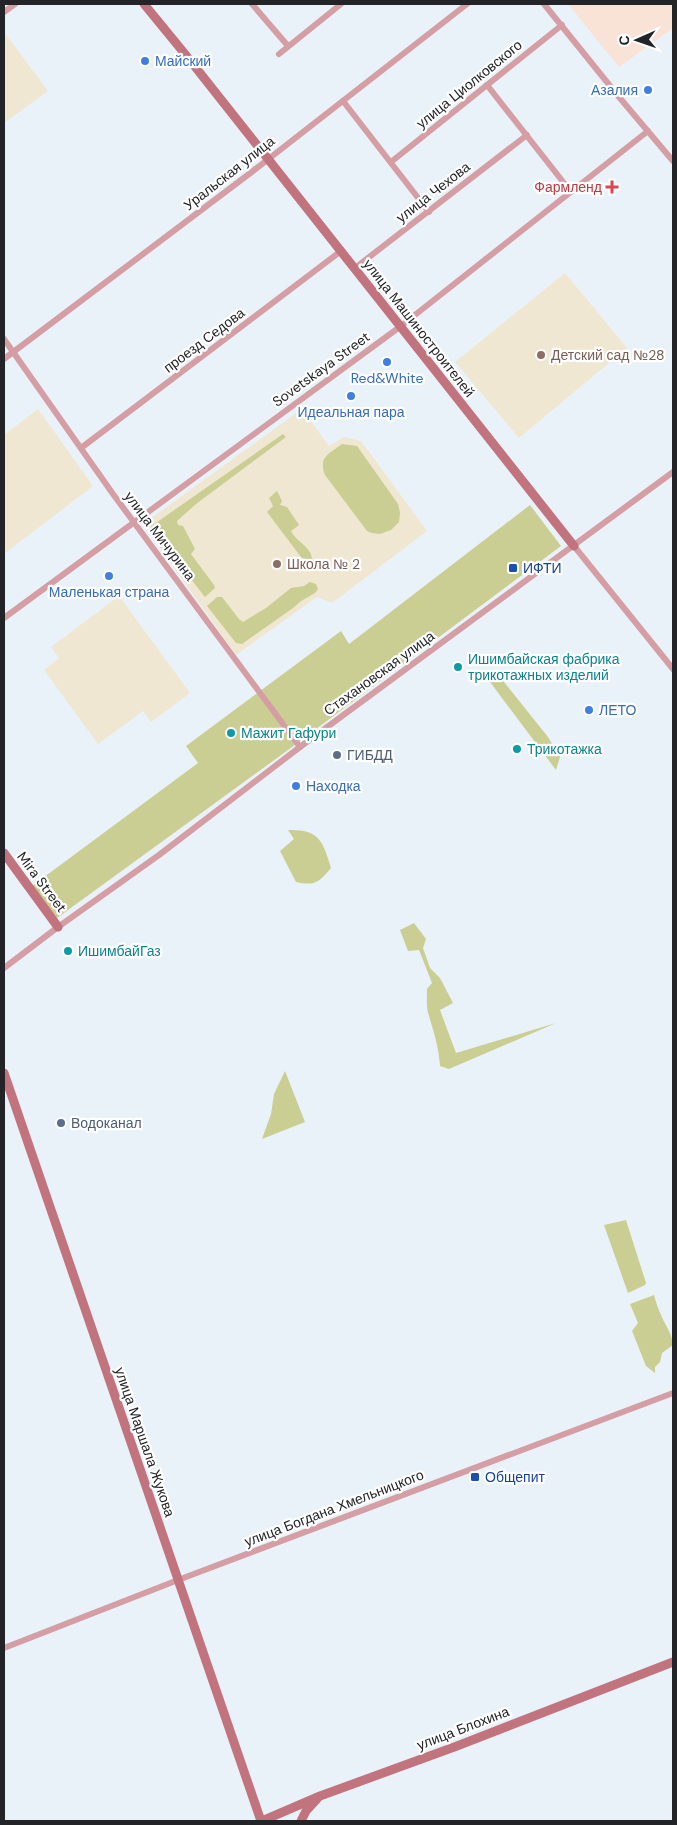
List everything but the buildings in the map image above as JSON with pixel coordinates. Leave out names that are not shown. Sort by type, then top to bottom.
[{"type":"street","points":[[4,12],[14,4]]},
{"type":"street","name":"улица Машиностроителей","points":[[145,4],[673,669]]},
{"type":"street","points":[[252,4],[288,46]]},
{"type":"street","points":[[279,54],[341,4]]},
{"type":"street","name":"Уральская улица","points":[[4,359],[268,159],[467,4]]},
{"type":"street","points":[[544,4],[673,161]]},
{"type":"street","name":"улица Циолковского","points":[[391,162],[562,25]]},
{"type":"street","points":[[487,85],[570,192]]},
{"type":"street","points":[[343,101],[429,212]]},
{"type":"street","name":"Sovetskaya Street","points":[[4,618],[401,326],[648,131]]},
{"type":"street","name":"улица Чехова","points":[[355,268],[527,135]]},
{"type":"street","name":"проезд Седова","points":[[81,448],[341,251]]},
{"type":"street","name":"улица Мичурина","points":[[4,339],[134,522],[300,747]]},
{"type":"street","name":"Стахановская улица","points":[[4,968],[58,926],[159,855],[300,747],[673,472]]},
{"type":"street","name":"Mira Street","points":[[4,853],[58,926]]},
{"type":"street","name":"улица Маршала Жукова","points":[[4,1072],[262,1821]]},
{"type":"street","name":"улица Богдана Хмельницкого","points":[[4,1648],[178,1580],[673,1393]]},
{"type":"street","name":"улица Блохина","points":[[262,1821],[320,1796],[457,1746],[673,1662]]},
{"type":"street","points":[[301,1821],[306,1811],[320,1796]]},
{"type":"shaded area","points":[[568,4],[673,4],[673,28],[619,67]]},
{"type":"shaded area","points":[[4,32],[48,91],[4,123]]},
{"type":"shaded area","name":"Детский сад №28","points":[[565,273],[627,348],[519,438],[455,362]]},
{"type":"shaded area","points":[[38,409],[93,486],[4,554],[4,435]]},
{"type":"shaded area","name":"Школа № 2","points":[[302,409],[329,446],[344,437],[361,441],[427,531],[332,603],[317,597],[236,655],[143,524]]},
{"type":"shaded area","points":[[119,596],[190,693],[151,722],[143,711],[98,744],[44,670],[59,658],[51,647]]},
{"type":"green space","points":[[283,434],[286,437],[196,504],[177,521],[178,525],[183,526],[195,549],[191,554],[214,585],[215,588],[205,597],[150,527]]},
{"type":"green space","points":[[342,444],[357,446],[398,504],[399,522],[391,530],[380,534],[367,531],[325,475],[323,464],[326,456]]},
{"type":"green space","points":[[277,491],[282,501],[280,505],[287,507],[299,525],[291,531],[309,551],[312,559],[308,561],[301,557],[267,512],[273,506],[269,498]]},
{"type":"green space","points":[[530,505],[561,546],[288,750],[57,918],[32,886],[198,763],[186,746],[341,631],[349,644]]},
{"type":"green space","points":[[310,582],[316,584],[318,589],[315,593],[242,644],[236,643],[207,606],[217,597],[222,597],[243,622],[266,608],[291,588],[304,586]]},
{"type":"green space","points":[[491,670],[500,677],[548,737],[560,757],[556,770],[490,682]]},
{"type":"green space","points":[[288,830],[298,830],[313,834],[322,844],[331,868],[316,882],[307,884],[296,882],[280,851],[294,839]]},
{"type":"green space","points":[[414,923],[426,939],[423,948],[430,968],[440,978],[453,1003],[440,1010],[456,1053],[556,1023],[449,1069],[440,1066],[427,1006],[427,989],[432,983],[419,950],[408,951],[400,930]]},
{"type":"green space","points":[[285,1071],[305,1122],[262,1139],[271,1114],[274,1094]]},
{"type":"green space","points":[[626,1220],[646,1283],[628,1293],[604,1225]]},
{"type":"green space","points":[[654,1295],[673,1345],[662,1353],[660,1362],[655,1367],[655,1373],[646,1366],[632,1331],[638,1323],[630,1304]]},
{"type":"place","name":"Майский","points":[[145,61]]},
{"type":"place","name":"Азалия","points":[[648,90]]},
{"type":"place","name":"Фармленд","points":[[612,187]]},
{"type":"place","name":"Детский сад №28","points":[[541,355]]},
{"type":"place","name":"Red&White","points":[[387,362]]},
{"type":"place","name":"Идеальная пара","points":[[351,396]]},
{"type":"place","name":"Школа № 2","points":[[277,564]]},
{"type":"place","name":"ИФТИ","points":[[513,568]]},
{"type":"place","name":"Маленькая страна","points":[[109,576]]},
{"type":"place","name":"Ишимбайская фабрика трикотажных изделий","points":[[458,667]]},
{"type":"place","name":"ЛЕТО","points":[[589,710]]},
{"type":"place","name":"Мажит Гафури","points":[[231,733]]},
{"type":"place","name":"Трикотажка","points":[[517,749]]},
{"type":"place","name":"ГИБДД","points":[[337,755]]},
{"type":"place","name":"Находка","points":[[296,786]]},
{"type":"place","name":"ИшимбайГаз","points":[[68,951]]},
{"type":"place","name":"Водоканал","points":[[61,1123]]},
{"type":"place","name":"Общепит","points":[[475,1477]]}]
